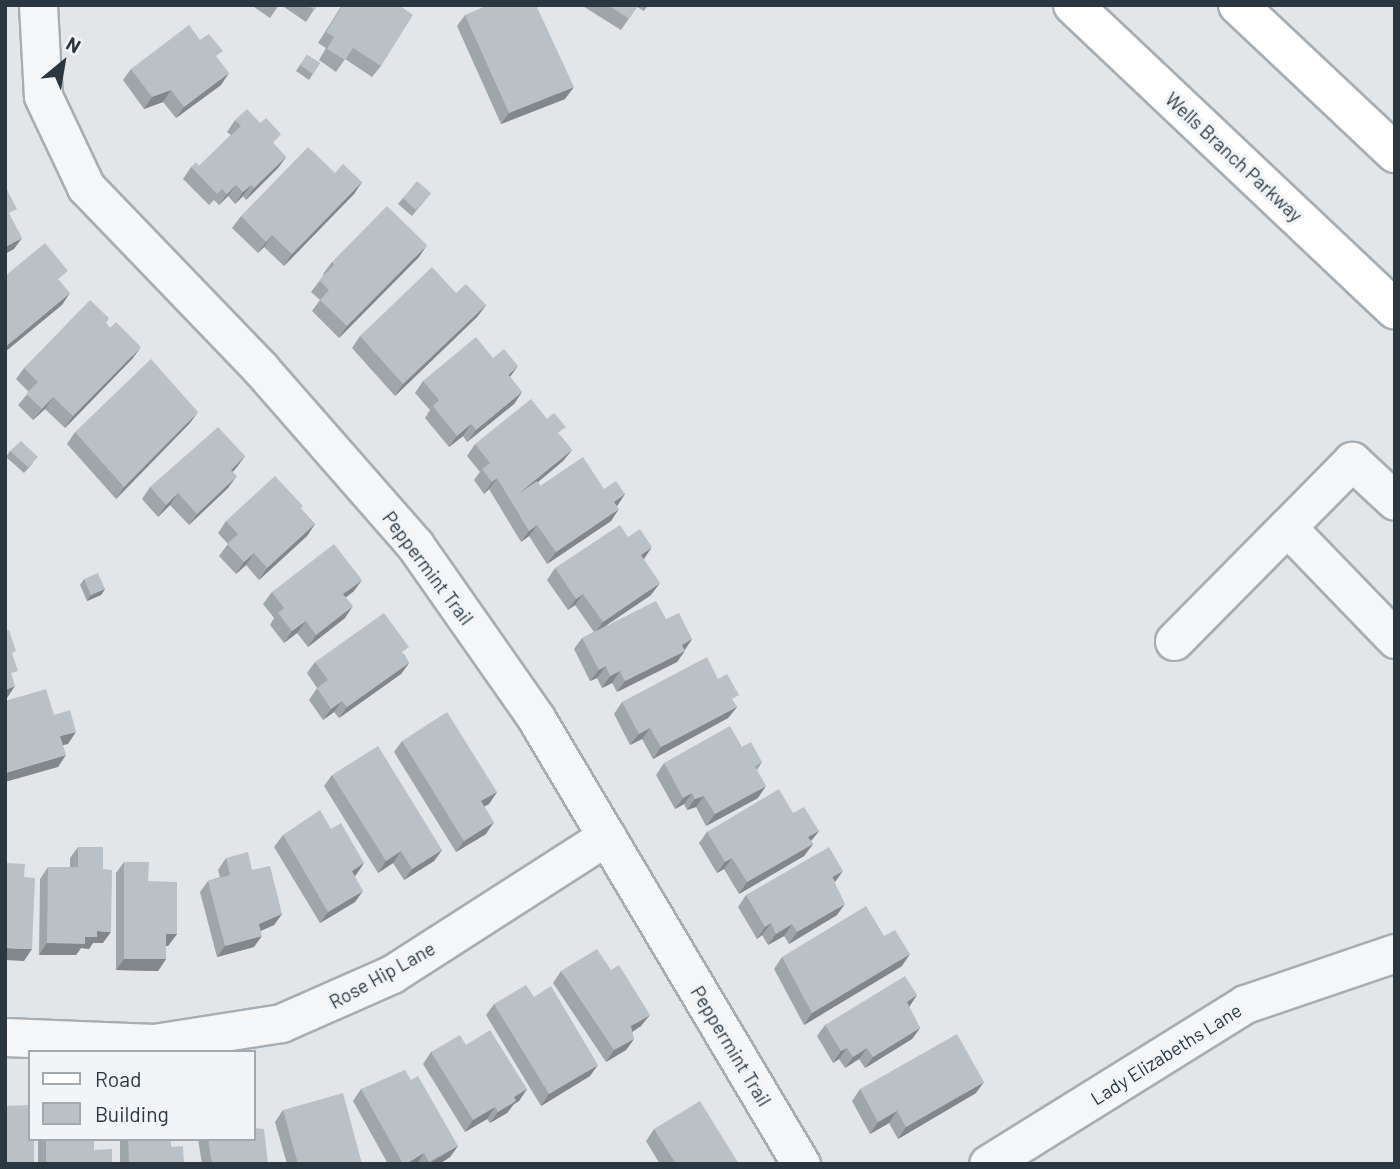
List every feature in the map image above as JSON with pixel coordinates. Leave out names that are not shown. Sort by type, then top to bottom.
[{"type":"main road","name":"Wells Branch Parkway","points":[[1073,5],[1395,309]]},
{"type":"main road","points":[[1238,5],[1395,152]]},
{"type":"street","name":"Peppermint Trail","points":[[38,5],[43,96],[86,187],[261,369],[415,545],[536,718],[801,1164]]},
{"type":"street","points":[[1174,641],[1352,461],[1395,501]]},
{"type":"street","points":[[1287,527],[1395,639]]},
{"type":"street","name":"Rose Hip Lane","points":[[5,1037],[154,1043],[281,1023],[392,974],[607,836]]},
{"type":"street","name":"Lady Elizabeths Lane","points":[[988,1164],[1245,1004],[1395,953]]},
{"type":"building","points":[[343,5],[399,5],[413,15],[381,66],[353,48],[345,60],[327,49],[334,37],[326,32]]},
{"type":"building","points":[[488,5],[536,5],[574,87],[509,113],[465,15]]},
{"type":"building","points":[[608,5],[638,5],[629,19]]},
{"type":"building","points":[[189,25],[200,40],[209,34],[223,51],[216,56],[229,73],[184,107],[171,90],[152,97],[131,69]]},
{"type":"building","points":[[307,55],[320,63],[313,74],[300,65]]},
{"type":"building","points":[[247,109],[260,123],[266,118],[281,134],[273,143],[286,157],[254,188],[251,185],[243,192],[236,185],[227,194],[222,189],[217,194],[191,167],[196,162],[199,166],[241,126],[235,120]]},
{"type":"building","points":[[308,147],[335,173],[343,164],[362,182],[292,254],[272,235],[266,242],[241,216]]},
{"type":"building","points":[[417,181],[431,193],[416,210],[403,198]]},
{"type":"building","points":[[5,186],[17,209],[9,213],[22,238],[5,247]]},
{"type":"building","points":[[387,206],[427,245],[347,326],[320,300],[329,290],[319,280],[334,265],[332,262]]},
{"type":"building","points":[[45,243],[68,271],[58,279],[70,293],[5,347],[5,276]]},
{"type":"building","points":[[432,267],[456,293],[466,284],[486,305],[403,384],[360,336]]},
{"type":"building","points":[[90,300],[109,318],[106,323],[110,328],[116,322],[141,347],[73,416],[53,397],[42,409],[26,394],[38,382],[24,368]]},
{"type":"building","points":[[476,337],[493,358],[504,349],[518,366],[508,375],[522,392],[476,430],[471,424],[457,436],[433,406],[439,400],[423,381]]},
{"type":"building","points":[[151,359],[198,412],[124,487],[75,432]]},
{"type":"building","points":[[531,399],[547,419],[554,413],[566,427],[558,433],[572,450],[518,494],[537,481],[540,486],[583,457],[604,489],[616,481],[625,494],[614,502],[619,509],[556,552],[537,525],[529,531],[497,478],[492,482],[482,469],[490,463],[475,444]]},
{"type":"building","points":[[218,427],[245,456],[231,470],[237,476],[197,514],[178,493],[166,505],[150,487]]},
{"type":"building","points":[[21,441],[38,457],[28,467],[10,451]]},
{"type":"building","points":[[275,476],[303,506],[300,509],[315,524],[267,568],[254,553],[244,562],[227,544],[238,534],[226,521]]},
{"type":"building","points":[[620,525],[628,537],[640,529],[652,547],[641,555],[660,583],[603,622],[583,594],[576,599],[555,568]]},
{"type":"building","points":[[334,544],[362,580],[343,594],[353,606],[316,635],[306,621],[292,631],[278,613],[284,608],[272,592]]},
{"type":"building","points":[[98,573],[105,589],[91,595],[84,579]]},
{"type":"building","points":[[656,601],[666,619],[679,613],[692,639],[682,645],[685,651],[625,681],[620,671],[610,676],[606,666],[599,670],[582,638]]},
{"type":"building","points":[[384,613],[409,647],[402,652],[409,663],[347,707],[342,701],[331,709],[317,688],[328,680],[315,662]]},
{"type":"building","points":[[9,630],[16,651],[12,653],[18,671],[11,673],[15,686],[5,690],[5,631]]},
{"type":"building","points":[[707,657],[718,679],[727,674],[739,695],[732,699],[737,707],[661,747],[650,728],[639,734],[622,702]]},
{"type":"building","points":[[46,689],[54,715],[70,710],[76,732],[60,736],[66,755],[5,773],[5,701]]},
{"type":"building","points":[[447,712],[497,792],[481,801],[494,822],[464,841],[402,741]]},
{"type":"building","points":[[730,726],[742,747],[751,742],[762,762],[755,766],[766,786],[715,814],[704,796],[695,799],[692,793],[683,798],[664,763]]},
{"type":"building","points":[[378,746],[442,850],[412,869],[401,851],[386,861],[332,775]]},
{"type":"building","points":[[779,789],[793,813],[804,807],[819,831],[808,837],[813,844],[747,882],[732,858],[725,862],[707,832]]},
{"type":"building","points":[[320,810],[331,829],[341,823],[364,863],[352,871],[363,891],[328,912],[283,835]]},
{"type":"building","points":[[78,847],[103,847],[103,869],[112,870],[111,932],[97,931],[97,937],[85,937],[85,944],[47,943],[48,867],[78,867]]},
{"type":"building","points":[[829,847],[843,871],[832,877],[845,904],[797,932],[792,924],[776,934],[771,923],[765,927],[746,895]]},
{"type":"building","points":[[248,852],[252,870],[270,866],[282,914],[259,924],[262,936],[225,946],[208,881],[230,875],[226,858]]},
{"type":"building","points":[[124,862],[149,862],[148,881],[177,882],[177,934],[166,934],[166,959],[124,959]]},
{"type":"building","points":[[5,863],[25,864],[24,877],[35,878],[32,949],[5,948]]},
{"type":"building","points":[[866,906],[884,936],[895,930],[910,954],[812,1013],[782,957]]},
{"type":"building","points":[[597,949],[611,970],[619,965],[650,1015],[631,1026],[634,1039],[614,1050],[561,971]]},
{"type":"building","points":[[905,976],[917,995],[907,1002],[920,1028],[873,1057],[867,1048],[853,1057],[847,1048],[841,1051],[825,1025]]},
{"type":"building","points":[[526,985],[534,997],[551,986],[598,1065],[549,1094],[494,1004]]},
{"type":"building","points":[[490,1030],[527,1089],[514,1097],[516,1101],[498,1112],[495,1107],[473,1120],[431,1052],[460,1035],[466,1045]]},
{"type":"building","points":[[957,1034],[984,1082],[906,1127],[897,1111],[878,1122],[860,1089]]},
{"type":"building","points":[[405,1070],[411,1080],[418,1076],[458,1146],[429,1162],[424,1153],[403,1164],[361,1089]]},
{"type":"building","points":[[343,1093],[362,1164],[298,1164],[283,1110]]},
{"type":"building","points":[[700,1101],[739,1164],[676,1164],[654,1129]]},
{"type":"building","points":[[28,1105],[28,1141],[34,1141],[34,1164],[5,1164],[5,1106]]},
{"type":"building","points":[[256,1128],[264,1129],[268,1164],[212,1164],[208,1141],[256,1141]]},
{"type":"building","points":[[46,1141],[94,1141],[94,1150],[112,1149],[112,1164],[46,1164]]},
{"type":"building","points":[[128,1141],[170,1141],[171,1147],[183,1146],[184,1164],[129,1164]]}]
